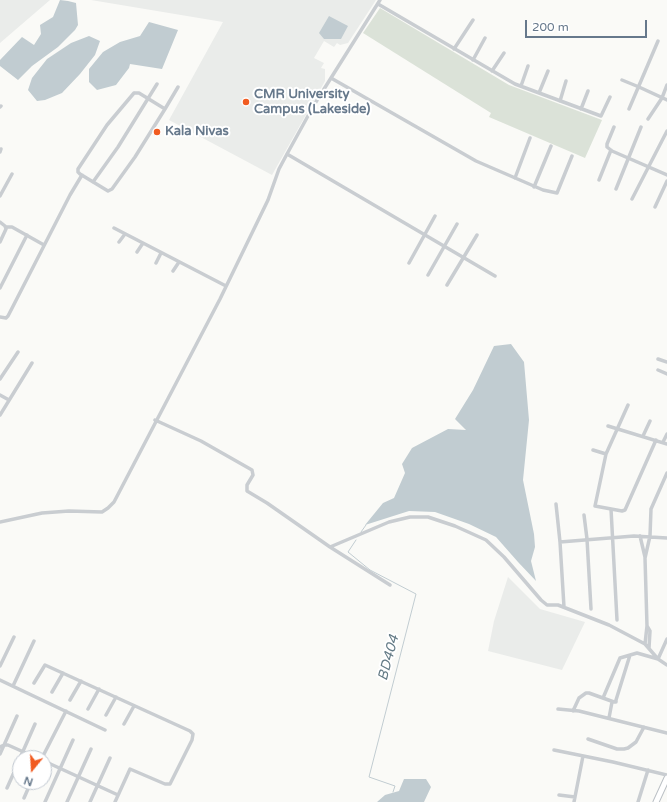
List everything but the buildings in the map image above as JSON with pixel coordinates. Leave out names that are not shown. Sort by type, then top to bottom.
[{"type":"street","points":[[0,522],[42,513],[69,511],[102,512],[114,502],[155,420],[181,374],[226,286],[268,200],[279,169],[306,118],[379,2],[454,49],[521,86],[601,116],[610,97]]},
{"type":"street","points":[[454,49],[473,20]]},
{"type":"street","points":[[473,60],[485,38]]},
{"type":"street","points":[[629,109],[658,41]]},
{"type":"street","points":[[492,71],[504,53]]},
{"type":"street","points":[[521,86],[528,66]]},
{"type":"street","points":[[539,93],[548,71]]},
{"type":"street","points":[[331,78],[476,161],[543,190],[557,193],[572,156]]},
{"type":"street","points":[[622,80],[639,86],[667,100]]},
{"type":"street","points":[[560,101],[566,81]]},
{"type":"street","points":[[93,182],[118,147],[158,84]]},
{"type":"street","points":[[648,119],[662,98],[667,85]]},
{"type":"street","points":[[165,109],[139,93],[134,93],[108,125],[78,169],[78,172],[106,190],[108,191],[112,189],[135,157],[165,109],[178,86]]},
{"type":"street","points":[[581,109],[588,91]]},
{"type":"street","points":[[614,126],[607,147],[628,159],[667,175]]},
{"type":"street","points":[[616,190],[641,127]]},
{"type":"street","points":[[632,199],[667,131]]},
{"type":"street","points":[[515,178],[530,138]]},
{"type":"street","points":[[534,186],[551,146]]},
{"type":"street","points":[[599,180],[611,150]]},
{"type":"street","points":[[287,154],[495,276]]},
{"type":"street","points":[[0,196],[12,174]]},
{"type":"street","points":[[0,317],[6,318],[8,316],[70,195],[82,175]]},
{"type":"street","points":[[655,207],[667,181]]},
{"type":"street","points":[[408,263],[435,216]]},
{"type":"street","points":[[0,222],[6,227],[12,227],[44,245]]},
{"type":"street","points":[[428,275],[457,224]]},
{"type":"street","points":[[0,242],[6,231],[6,227]]},
{"type":"street","points":[[114,228],[226,286]]},
{"type":"street","points":[[119,242],[125,234]]},
{"type":"street","points":[[0,288],[27,235]]},
{"type":"street","points":[[447,285],[477,235]]},
{"type":"street","points":[[137,252],[143,243]]},
{"type":"street","points":[[156,263],[161,253]]},
{"type":"street","points":[[173,272],[178,262]]},
{"type":"street","points":[[0,379],[18,352]]},
{"type":"street","points":[[658,359],[667,362]]},
{"type":"street","points":[[0,415],[32,363]]},
{"type":"street","points":[[658,370],[667,374]]},
{"type":"street","points":[[0,395],[9,400]]},
{"type":"street","points":[[628,405],[606,454],[595,506],[625,510],[656,440]]},
{"type":"street","points":[[155,420],[201,441],[252,470],[253,475],[247,485],[247,491],[267,503],[330,547],[390,585]]},
{"type":"street","points":[[643,436],[650,421]]},
{"type":"street","points":[[608,426],[665,443],[667,434]]},
{"type":"street","points":[[593,450],[606,454]]},
{"type":"street","points":[[645,558],[650,536],[651,509],[667,473]]},
{"type":"street","points":[[556,504],[564,607]]},
{"type":"street","points":[[611,509],[617,620]]},
{"type":"street","points":[[584,515],[587,539],[591,609]]},
{"type":"street","points":[[330,547],[389,522],[410,517],[428,517],[455,526],[486,540],[547,605],[558,605],[609,625],[645,644],[658,659]]},
{"type":"street","points":[[640,536],[645,558],[647,626],[645,644]]},
{"type":"street","points":[[560,542],[640,536],[667,538]]},
{"type":"street","points":[[647,626],[650,631],[649,648]]},
{"type":"street","points":[[0,666],[14,637]]},
{"type":"street","points":[[658,659],[667,639]]},
{"type":"street","points":[[13,686],[34,641]]},
{"type":"street","points":[[603,698],[620,658],[637,653],[658,659],[667,664]]},
{"type":"street","points":[[608,718],[612,702],[616,702],[630,655]]},
{"type":"street","points":[[34,683],[45,665],[190,731],[194,736],[170,784],[166,784],[130,769],[115,802]]},
{"type":"street","points":[[52,692],[63,672]]},
{"type":"street","points":[[0,680],[105,730]]},
{"type":"street","points":[[70,700],[81,681]]},
{"type":"street","points":[[88,709],[98,689]]},
{"type":"street","points":[[574,711],[579,698],[586,693],[614,702]]},
{"type":"street","points":[[106,715],[116,697]]},
{"type":"street","points":[[124,724],[134,706]]},
{"type":"street","points":[[558,709],[608,718],[667,732]]},
{"type":"street","points":[[46,750],[66,711]]},
{"type":"street","points":[[0,754],[17,716]]},
{"type":"street","points":[[23,750],[35,724]]},
{"type":"street","points":[[588,739],[617,749],[624,749],[632,746],[636,742],[644,727]]},
{"type":"street","points":[[45,802],[73,740]]},
{"type":"street","points":[[0,747],[4,744]]},
{"type":"street","points":[[4,744],[20,750]]},
{"type":"street","points":[[67,802],[91,749]]},
{"type":"street","points":[[554,750],[667,775]]},
{"type":"street","points":[[574,802],[583,756]]},
{"type":"street","points":[[90,802],[110,758]]},
{"type":"street","points":[[52,764],[118,795]]},
{"type":"street","points":[[638,802],[648,770]]},
{"type":"street","points":[[7,788],[12,776]]},
{"type":"street","points":[[656,802],[667,778]]},
{"type":"street","points":[[24,798],[28,790]]},
{"type":"street","points":[[559,795],[575,797]]},
{"type":"shaded area","points":[[0,0],[50,0],[0,43]]},
{"type":"shaded area","points":[[60,0],[76,3],[78,25],[58,47],[32,66],[18,80],[0,66],[0,60],[22,37],[34,45],[41,34],[40,25],[53,17]]},
{"type":"shaded area","name":"CMR University Campus (Lakeside)","points":[[91,0],[376,0],[348,43],[340,45],[337,43],[334,47],[324,41],[314,58],[324,63],[321,68],[325,69],[325,81],[272,175],[169,120],[223,22]]},
{"type":"shaded area","points":[[380,8],[509,85],[602,120],[585,158],[489,117],[491,113],[363,33]]},
{"type":"shaded area","points":[[329,16],[348,26],[341,39],[324,39],[319,33]]},
{"type":"shaded area","points":[[149,22],[178,30],[162,69],[130,64],[129,68],[116,85],[97,90],[89,82],[89,69],[103,52],[120,42],[140,36]]},
{"type":"shaded area","points":[[89,36],[100,41],[95,55],[80,74],[62,93],[45,100],[37,101],[28,90],[32,78],[47,59],[71,43]]},
{"type":"shaded area","points":[[511,344],[524,362],[529,420],[523,480],[534,534],[535,547],[531,561],[536,581],[496,537],[469,524],[435,512],[409,511],[365,525],[383,503],[394,498],[405,473],[402,464],[412,448],[448,429],[466,430],[455,419],[473,390],[494,346]]},
{"type":"shaded area","points":[[508,577],[540,609],[585,622],[562,670],[488,651],[494,621]]},
{"type":"shaded area","points":[[404,779],[426,779],[431,787],[424,802],[377,802],[385,795],[399,791]]},
{"type":"waterway","name":"BD404","points":[[361,532],[366,525]]},
{"type":"waterway","name":"BD404","points":[[356,540],[348,552],[370,570],[416,594],[369,777],[395,786],[393,792]]},
{"type":"place","name":"CMR University Campus (Lakeside)","points":[[246,102]]},
{"type":"place","name":"Kala Nivas","points":[[157,132]]}]
